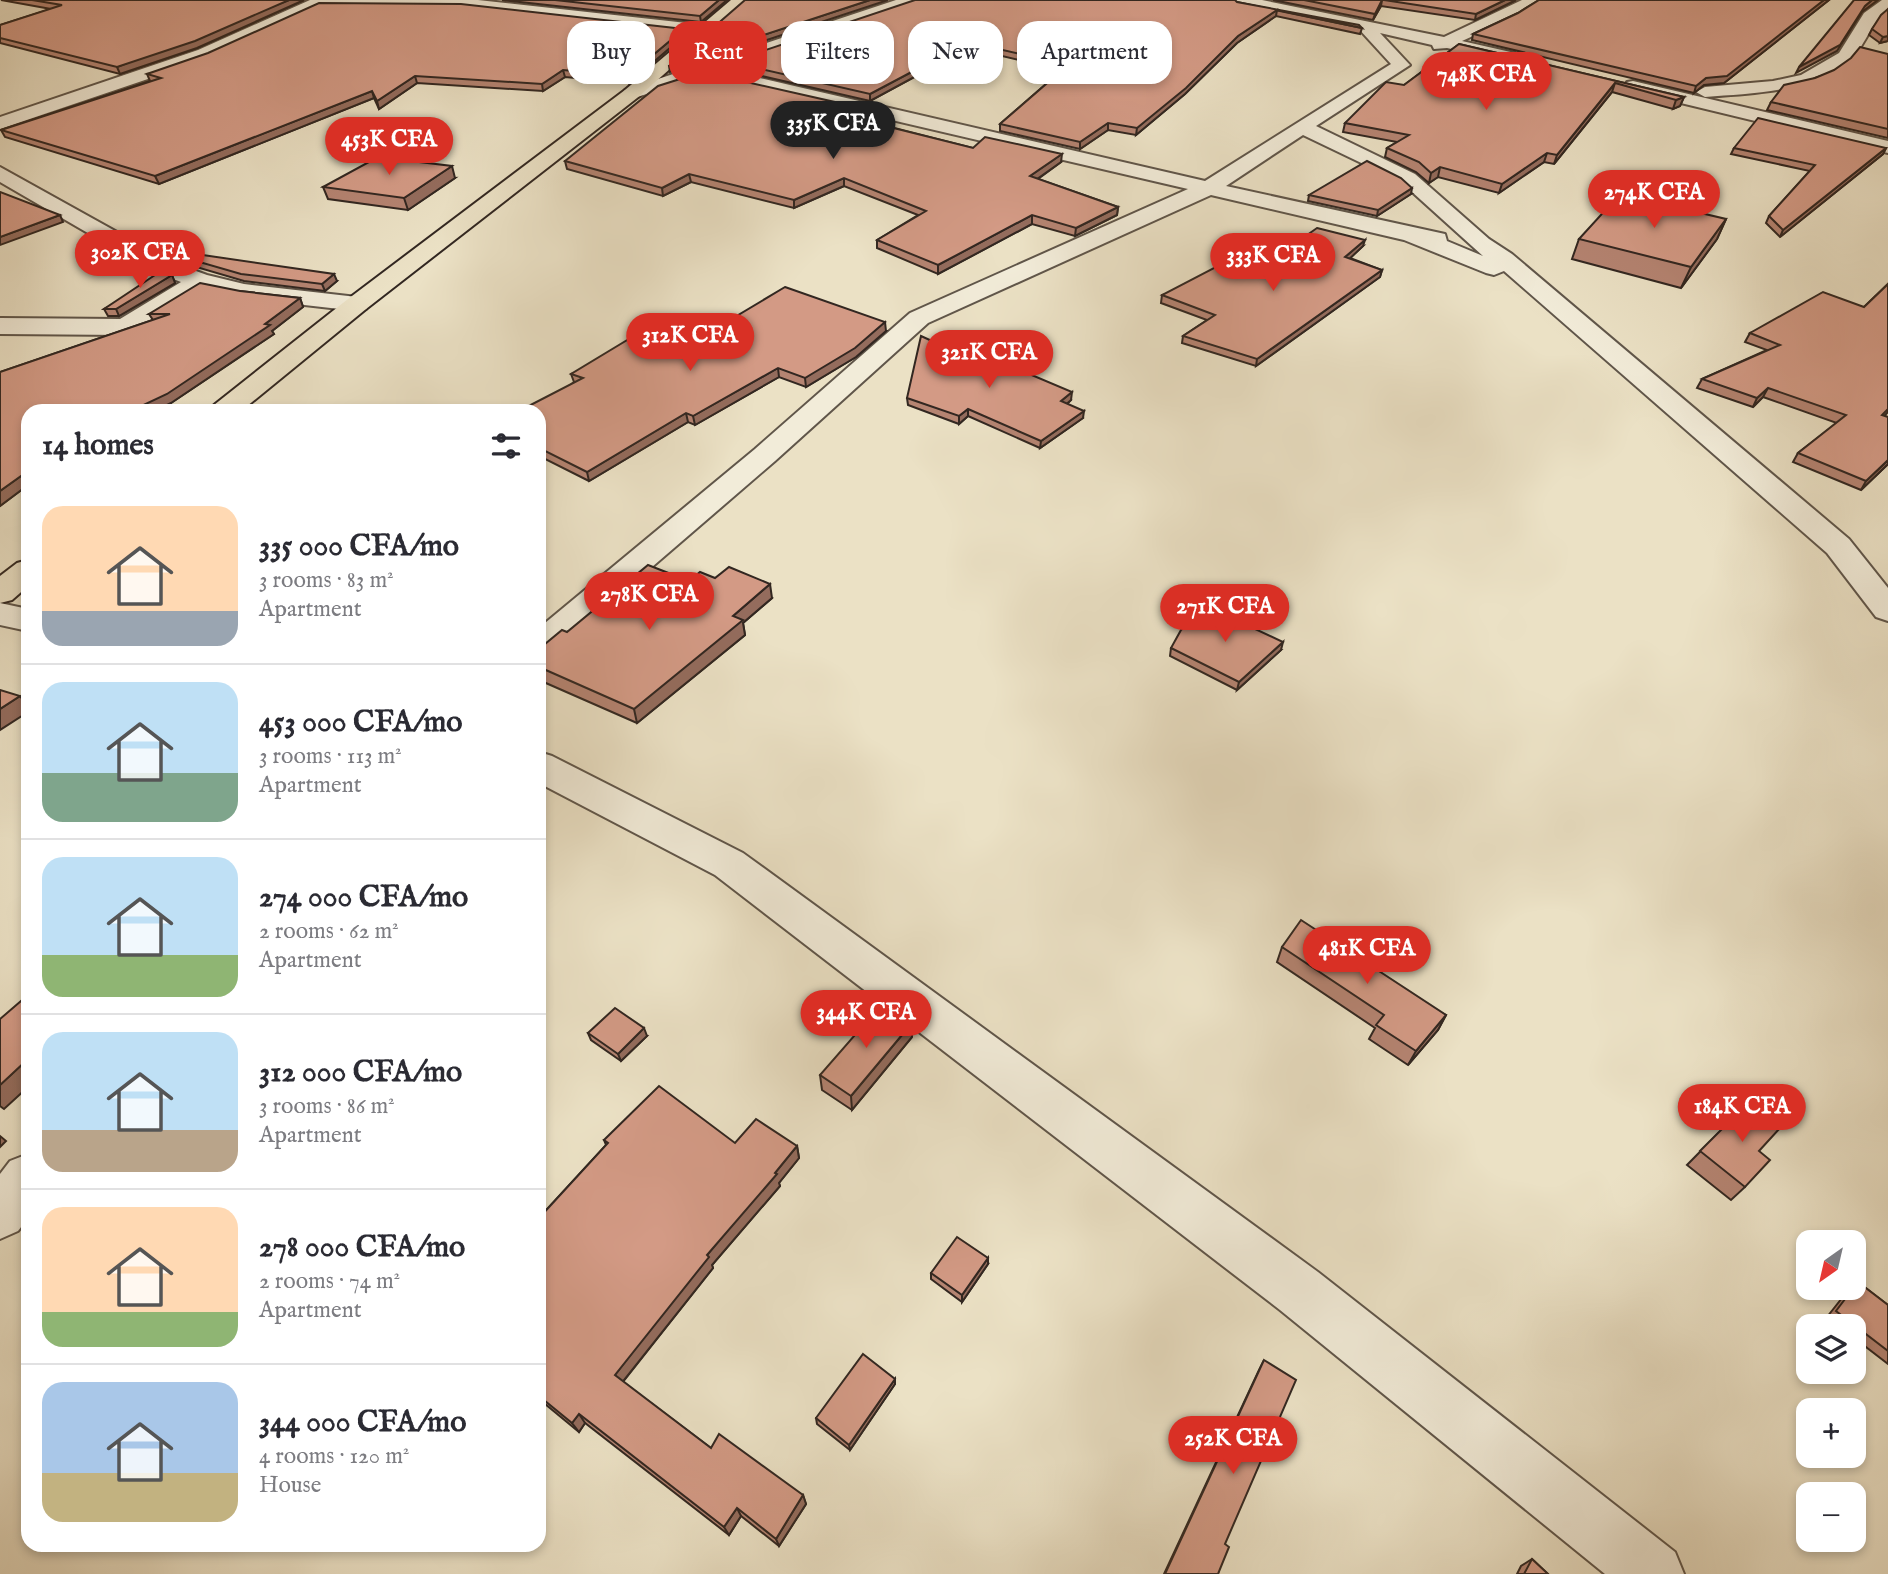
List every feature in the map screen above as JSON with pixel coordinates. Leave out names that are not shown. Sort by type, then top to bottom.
[{"type":"main road","points":[[716,21],[740,0]]},
{"type":"main road","points":[[233,404],[356,304],[631,94],[669,61]]},
{"type":"main road","points":[[0,593],[21,576]]},
{"type":"street","points":[[767,48],[911,0]]},
{"type":"street","points":[[1237,0],[1363,24],[1528,61]]},
{"type":"street","points":[[546,638],[765,455],[919,318],[1206,190],[1412,59],[1533,0]]},
{"type":"street","points":[[0,123],[204,54],[321,1],[463,3],[669,26]]},
{"type":"street","points":[[1651,90],[1713,93],[1807,79],[1863,42],[1870,16],[1888,3]]},
{"type":"street","points":[[1870,16],[1888,21]]},
{"type":"street","points":[[1363,24],[1412,59]]},
{"type":"street","points":[[631,94],[669,81]]},
{"type":"street","points":[[1610,81],[1888,147]]},
{"type":"street","points":[[760,84],[1206,190],[1411,235],[1481,244]]},
{"type":"street","points":[[1302,127],[1408,178],[1481,244],[1504,259],[1838,546],[1888,610]]},
{"type":"street","points":[[0,173],[163,267],[200,281],[244,291],[356,304]]},
{"type":"street","points":[[1411,235],[1531,283]]},
{"type":"street","points":[[0,326],[125,327],[200,281]]},
{"type":"street","points":[[0,614],[21,618]]},
{"type":"street","points":[[546,770],[729,864],[1299,1291],[1653,1574]]},
{"type":"street","points":[[0,1214],[21,1187]]},
{"type":"building","points":[[32,0],[289,0],[195,41],[117,67],[0,38],[0,25],[62,5]]},
{"type":"building","points":[[555,0],[719,0],[700,16]]},
{"type":"building","points":[[745,0],[870,0],[806,21],[781,21],[781,29],[767,34],[767,21],[721,21]]},
{"type":"building","points":[[915,0],[1235,0],[1359,25],[1362,28],[1277,10],[1238,36],[1186,88],[1137,128],[1108,123],[1080,142],[1000,124],[1046,84],[1172,84],[1172,21],[1017,21],[1017,53],[1003,50],[1003,21],[908,21],[908,74],[894,81],[894,21],[852,21]]},
{"type":"building","points":[[1304,0],[1382,0],[1375,14]]},
{"type":"building","points":[[1384,0],[1505,0],[1476,14]]},
{"type":"building","points":[[1539,0],[1824,0],[1727,76],[1706,78],[1696,86],[1473,34]]},
{"type":"building","points":[[1854,0],[1872,0],[1865,6],[1840,45],[1799,67]]},
{"type":"building","points":[[319,3],[461,4],[613,21],[567,21],[567,70],[563,70],[542,84],[415,76],[377,101],[372,91],[155,176],[1,130],[161,78],[147,74],[208,53]]},
{"type":"building","points":[[1888,9],[1888,36],[1883,37],[1872,29]]},
{"type":"building","points":[[655,26],[669,27],[669,42],[655,53]]},
{"type":"building","points":[[1459,44],[1684,97],[1676,100],[1615,83],[1557,155],[1547,153],[1502,184],[1440,167],[1431,173],[1419,162],[1387,148],[1409,135],[1345,123],[1386,82],[1404,85]]},
{"type":"building","points":[[781,45],[781,74],[767,70],[767,50]]},
{"type":"building","points":[[1860,47],[1888,54],[1888,129],[1771,102],[1784,85],[1815,78],[1834,70],[1851,58]]},
{"type":"building","points":[[669,82],[755,84],[848,105],[833,113],[973,148],[985,137],[1062,154],[1030,176],[1118,207],[1076,228],[1032,215],[938,265],[877,240],[926,211],[844,178],[794,200],[689,174],[662,188],[565,161],[658,86]]},
{"type":"building","points":[[826,84],[889,84],[870,94]]},
{"type":"building","points":[[1758,118],[1886,148],[1783,230],[1769,216],[1815,165],[1734,148]]},
{"type":"building","points":[[378,157],[452,166],[404,198],[323,187]]},
{"type":"building","points":[[1367,161],[1401,178],[1412,188],[1378,210],[1309,195]]},
{"type":"building","points":[[0,192],[60,215],[0,237]]},
{"type":"building","points":[[1620,194],[1726,219],[1691,267],[1579,239]]},
{"type":"building","points":[[1317,228],[1365,240],[1345,257],[1382,270],[1257,359],[1183,336],[1215,315],[1162,295],[1235,257],[1262,267]]},
{"type":"building","points":[[189,253],[334,274],[322,284],[241,274],[182,257]]},
{"type":"building","points":[[161,271],[172,275],[116,309],[104,309]]},
{"type":"building","points":[[200,283],[300,298],[265,324],[270,325],[167,394],[146,404],[21,404],[21,476],[0,491],[0,372],[170,314],[149,314]]},
{"type":"building","points":[[1888,284],[1888,409],[1882,415],[1888,417],[1888,460],[1866,481],[1798,453],[1846,415],[1768,388],[1757,398],[1702,379],[1780,345],[1750,333],[1823,292],[1864,307]]},
{"type":"building","points":[[785,287],[885,322],[855,348],[805,378],[778,368],[693,416],[686,413],[587,472],[546,452],[546,404],[533,404],[583,378],[571,374],[657,322],[703,336]]},
{"type":"building","points":[[921,336],[971,359],[999,343],[1015,368],[1072,392],[1061,401],[1084,411],[1041,441],[968,409],[959,416],[907,398]]},
{"type":"building","points":[[648,565],[689,581],[700,572],[715,578],[729,567],[770,584],[733,616],[743,620],[634,709],[546,670],[546,643],[562,630],[567,632]]},
{"type":"building","points":[[1208,607],[1283,642],[1239,682],[1171,648],[1181,630]]},
{"type":"building","points":[[0,690],[20,696],[0,709]]},
{"type":"building","points":[[1301,920],[1446,1015],[1416,1051],[1376,1025],[1384,1015],[1282,947]]},
{"type":"building","points":[[21,1001],[21,1066],[0,1085],[0,1019]]},
{"type":"building","points":[[882,1004],[912,1023],[851,1096],[820,1075]]},
{"type":"building","points":[[615,1008],[644,1028],[618,1054],[588,1033]]},
{"type":"building","points":[[659,1086],[735,1143],[756,1119],[797,1146],[775,1173],[777,1174],[707,1255],[709,1257],[615,1375],[711,1448],[719,1434],[803,1495],[776,1539],[737,1508],[724,1527],[579,1414],[572,1423],[546,1402],[546,1210],[608,1143],[604,1140]]},
{"type":"building","points":[[1749,1102],[1781,1127],[1759,1151],[1770,1160],[1745,1187],[1700,1151]]},
{"type":"building","points":[[957,1237],[988,1258],[962,1295],[931,1273]]},
{"type":"building","points":[[1866,1288],[1888,1305],[1888,1351],[1866,1334],[1866,1314],[1840,1314],[1836,1311],[1844,1300],[1866,1300]]},
{"type":"building","points":[[863,1354],[895,1379],[849,1445],[816,1418]]},
{"type":"building","points":[[1264,1360],[1296,1380],[1225,1544],[1229,1547],[1218,1574],[1165,1574]]},
{"type":"building","points":[[1532,1559],[1548,1574],[1524,1574]]}]
